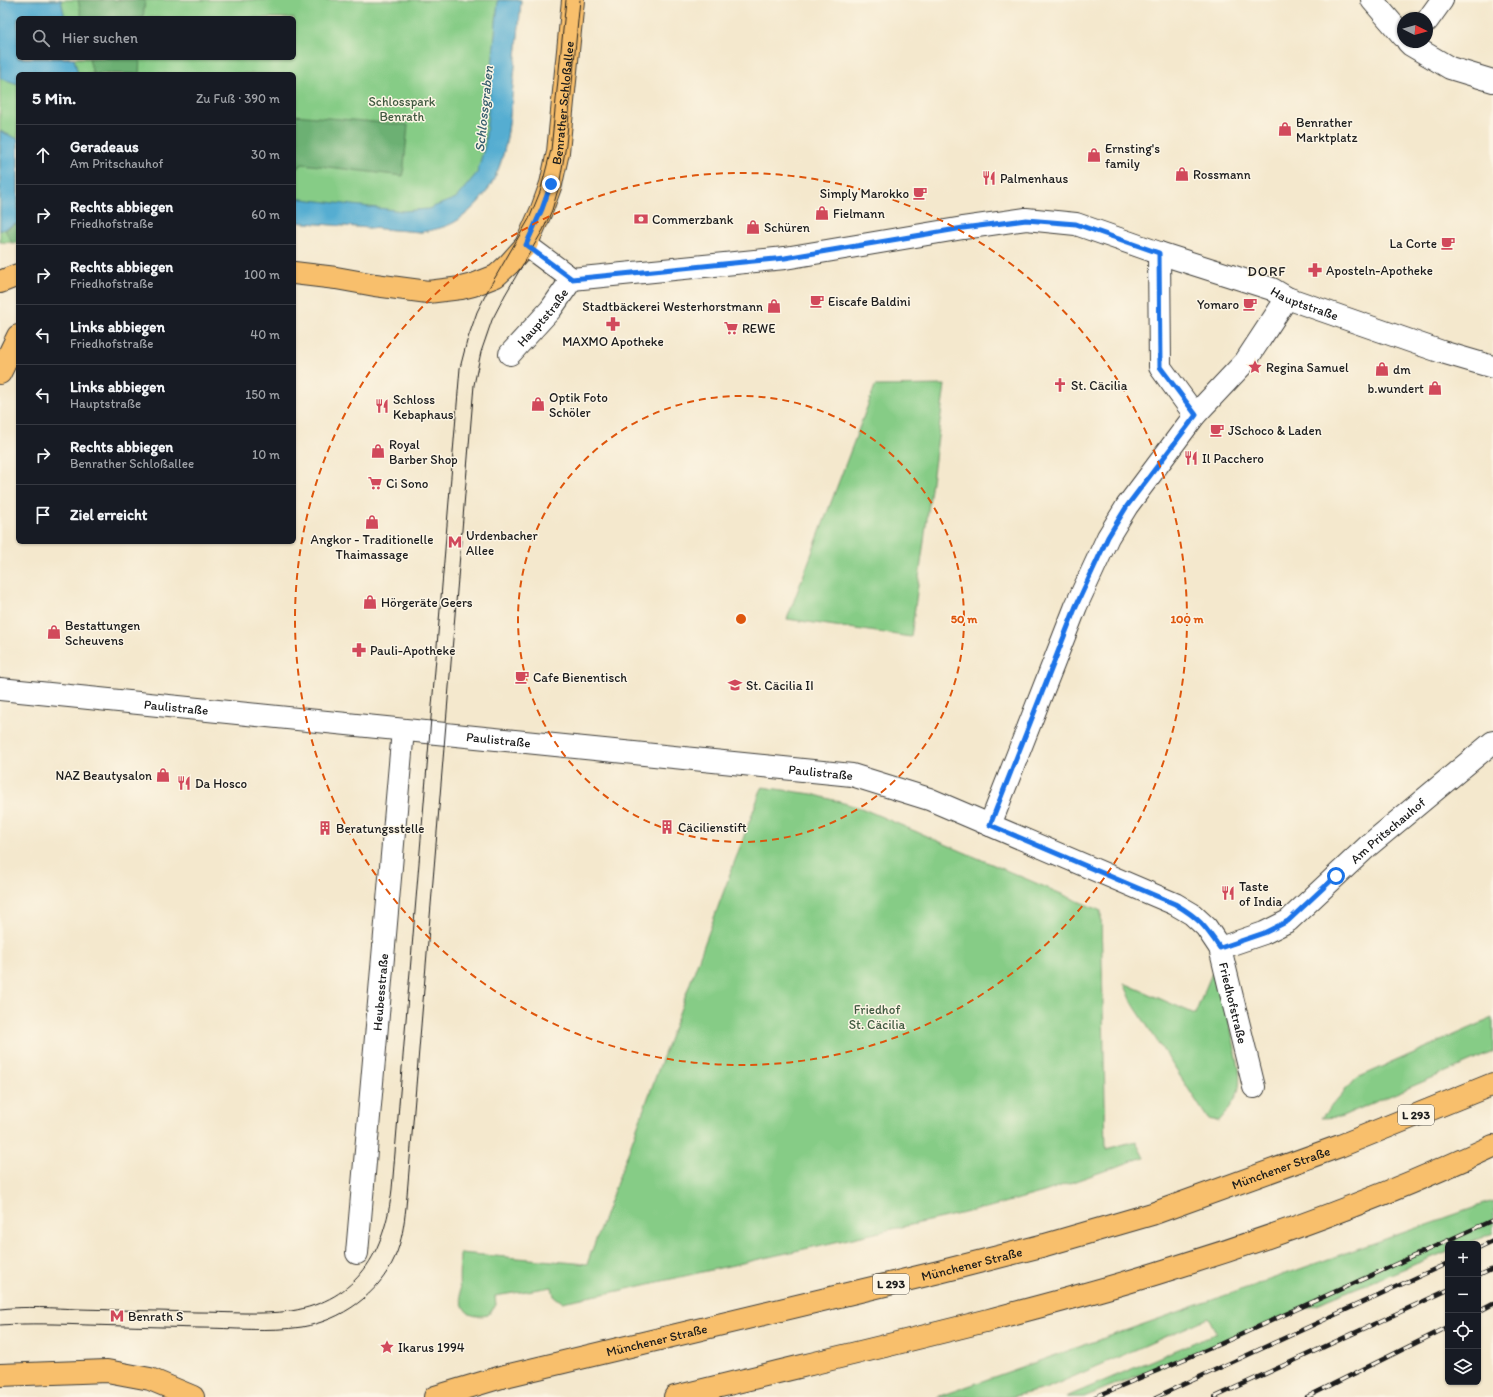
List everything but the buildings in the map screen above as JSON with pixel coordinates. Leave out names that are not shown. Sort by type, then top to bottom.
[{"type":"main road","name":"Benrather Schloßallee","points":[[296,273],[428,292],[473,285],[496,276],[509,264],[526,245],[551,184],[558,152],[573,1]]},
{"type":"main road","points":[[0,282],[16,276]]},
{"type":"main road","points":[[0,372],[16,340]]},
{"type":"main road","name":"Münchener Straße","points":[[435,1397],[505,1376],[939,1272],[1045,1245],[1152,1214],[1340,1146],[1493,1084]]},
{"type":"main road","points":[[675,1397],[1060,1302],[1167,1270],[1275,1234],[1368,1199],[1493,1146]]},
{"type":"main road","points":[[0,1375],[107,1371],[150,1379],[193,1397]]},
{"type":"street","points":[[1372,0],[1397,31]]},
{"type":"street","points":[[1433,13],[1442,0]]},
{"type":"street","points":[[1415,48],[1450,68],[1493,81]]},
{"type":"street","name":"Hauptstraße","points":[[526,245],[572,279],[785,258],[963,228],[1026,220],[1076,224],[1159,253],[1272,289],[1287,298],[1442,352],[1493,367]]},
{"type":"street","points":[[1159,253],[1160,367],[1196,415]]},
{"type":"street","name":"Hauptstraße","points":[[510,354],[551,309],[572,279]]},
{"type":"street","points":[[990,825],[1076,606],[1108,537],[1127,506],[1196,415],[1245,362],[1287,298]]},
{"type":"street","name":"Paulistraße","points":[[0,689],[852,775],[929,799],[990,825]]},
{"type":"street","name":"Heubesstraße","points":[[357,1253],[403,730]]},
{"type":"street","name":"Am Pritschauhof","points":[[1220,948],[1264,933],[1288,921],[1368,846],[1493,742]]},
{"type":"street","name":"Friedhofstraße","points":[[990,825],[1175,904],[1192,914],[1206,928],[1220,948],[1254,1087]]},
{"type":"green space","name":"Schlosspark Benrath","points":[[0,0],[521,0],[509,123],[502,160],[486,192],[474,207],[450,225],[421,232],[296,222],[296,72],[16,72],[16,243],[0,242]]},
{"type":"green space","points":[[78,0],[145,0],[143,16],[82,16]]},
{"type":"green space","points":[[90,60],[140,60],[139,72],[92,72]]},
{"type":"green space","points":[[296,115],[408,125],[403,176],[303,164],[296,169]]},
{"type":"green space","points":[[16,224],[16,243],[13,244],[5,230]]},
{"type":"green space","points":[[945,385],[911,637],[787,619],[875,386]]},
{"type":"green space","name":"Friedhof St. Cäcilia","points":[[762,787],[812,794],[861,808],[1101,911],[1106,1149],[1136,1141],[1144,1157],[1044,1192],[986,1208],[618,1291],[562,1302],[554,1296],[552,1287],[495,1296],[496,1305],[488,1315],[477,1316],[470,1314],[465,1310],[460,1295],[460,1253],[587,1264]]},
{"type":"green space","points":[[1212,973],[1220,976],[1240,1077],[1236,1097],[1219,1121],[1208,1119],[1133,1004],[1124,983],[1195,1014]]},
{"type":"green space","points":[[1493,1018],[1493,1052],[1340,1117],[1321,1118],[1355,1079]]},
{"type":"green space","points":[[1493,1201],[1493,1233],[1473,1241],[1445,1241],[1445,1252],[1084,1397],[1066,1397],[1216,1333],[1208,1318],[1045,1389],[1010,1397],[937,1397]]},
{"type":"water","points":[[0,0],[61,0],[65,16],[16,16],[16,60],[74,60],[78,72],[16,72],[16,83],[0,78]]},
{"type":"water","points":[[498,0],[521,0],[509,123],[502,160],[486,192],[474,207],[450,225],[421,232],[296,222],[296,198],[403,211],[428,209],[456,198],[477,173],[485,145]]},
{"type":"water","points":[[0,131],[16,138],[16,224],[0,231]]},
{"type":"tram line","points":[[0,1309],[40,1308],[244,1313],[291,1311],[314,1305],[334,1296],[351,1284],[364,1270],[375,1252],[383,1233],[392,1189],[460,368],[477,312],[489,288],[529,219],[540,192],[551,150],[566,0]]},
{"type":"tram line","points":[[0,1325],[55,1324],[264,1330],[302,1327],[317,1324],[345,1312],[357,1304],[379,1283],[388,1271],[395,1257],[401,1239],[406,1207],[474,385],[481,352],[492,320],[543,230],[552,210],[559,186],[566,145],[580,0]]},
{"type":"railway","points":[[1095,1397],[1220,1344],[1493,1220]]},
{"type":"railway","points":[[1481,1247],[1493,1241]]},
{"type":"railway","points":[[1156,1397],[1445,1264]]},
{"type":"railway","points":[[1481,1275],[1493,1269]]},
{"type":"railway","points":[[1215,1397],[1445,1291]]},
{"type":"railway","points":[[1481,1310],[1493,1304]]},
{"type":"railway","points":[[1307,1397],[1445,1328]]},
{"type":"place","name":"Benrather Marktplatz","points":[[1285,129]]},
{"type":"place","name":"Ernsting's family","points":[[1094,155]]},
{"type":"place","name":"Rossmann","points":[[1182,174]]},
{"type":"place","name":"Palmenhaus","points":[[989,178]]},
{"type":"place","name":"Simply Marokko","points":[[920,193]]},
{"type":"place","name":"Fielmann","points":[[822,213]]},
{"type":"place","name":"Commerzbank","points":[[641,219]]},
{"type":"place","name":"Schüren","points":[[753,227]]},
{"type":"place","name":"La Corte","points":[[1448,243]]},
{"type":"place","name":"Aposteln-Apotheke","points":[[1315,270]]},
{"type":"place","name":"Eiscafe Baldini","points":[[817,301]]},
{"type":"place","name":"Yomaro","points":[[1250,304]]},
{"type":"place","name":"Stadtbäckerei Westerhorstmann","points":[[774,306]]},
{"type":"place","name":"MAXMO Apotheke","points":[[613,324]]},
{"type":"place","name":"REWE","points":[[731,328]]},
{"type":"place","name":"Regina Samuel","points":[[1255,367]]},
{"type":"place","name":"dm","points":[[1382,369]]},
{"type":"place","name":"St. Cäcilia","points":[[1060,385]]},
{"type":"place","name":"b.wundert","points":[[1435,388]]},
{"type":"place","name":"Optik Foto Schöler","points":[[538,404]]},
{"type":"place","name":"Schloss Kebaphaus","points":[[382,406]]},
{"type":"place","name":"JSchoco & Laden","points":[[1217,430]]},
{"type":"place","name":"Royal Barber Shop","points":[[378,451]]},
{"type":"place","name":"Il Pacchero","points":[[1191,458]]},
{"type":"place","name":"Ci Sono","points":[[375,483]]},
{"type":"place","name":"Angkor - Traditionelle Thaimassage","points":[[372,522]]},
{"type":"place","name":"Urdenbacher Allee","points":[[455,542]]},
{"type":"place","name":"Hörgeräte Geers","points":[[370,602]]},
{"type":"place","name":"Bestattungen Scheuvens","points":[[54,632]]},
{"type":"place","name":"Pauli-Apotheke","points":[[359,650]]},
{"type":"place","name":"Cafe Bienentisch","points":[[522,677]]},
{"type":"place","name":"St. Cäcilia II","points":[[735,685]]},
{"type":"place","name":"NAZ Beautysalon","points":[[163,775]]},
{"type":"place","name":"Da Hosco","points":[[184,783]]},
{"type":"place","name":"Cäcilienstift","points":[[667,827]]},
{"type":"place","name":"Beratungsstelle","points":[[325,828]]},
{"type":"place","name":"Taste of India","points":[[1228,893]]},
{"type":"place","name":"Benrath S","points":[[117,1316]]},
{"type":"place","name":"Ikarus 1994","points":[[387,1347]]},
{"type":"district","name":"DORF","points":[[1267,271]]},
{"type":"route","points":[[551,184],[534,230],[526,245],[572,279],[785,258],[963,228],[1026,220],[1076,224],[1159,253],[1160,367],[1196,415],[1127,506],[1108,537],[1076,606],[990,825],[1175,904],[1192,914],[1206,928],[1220,948],[1264,933],[1288,921],[1336,876]]},
{"type":"water label","name":"Schlossgraben","points":[[484,109]]}]
